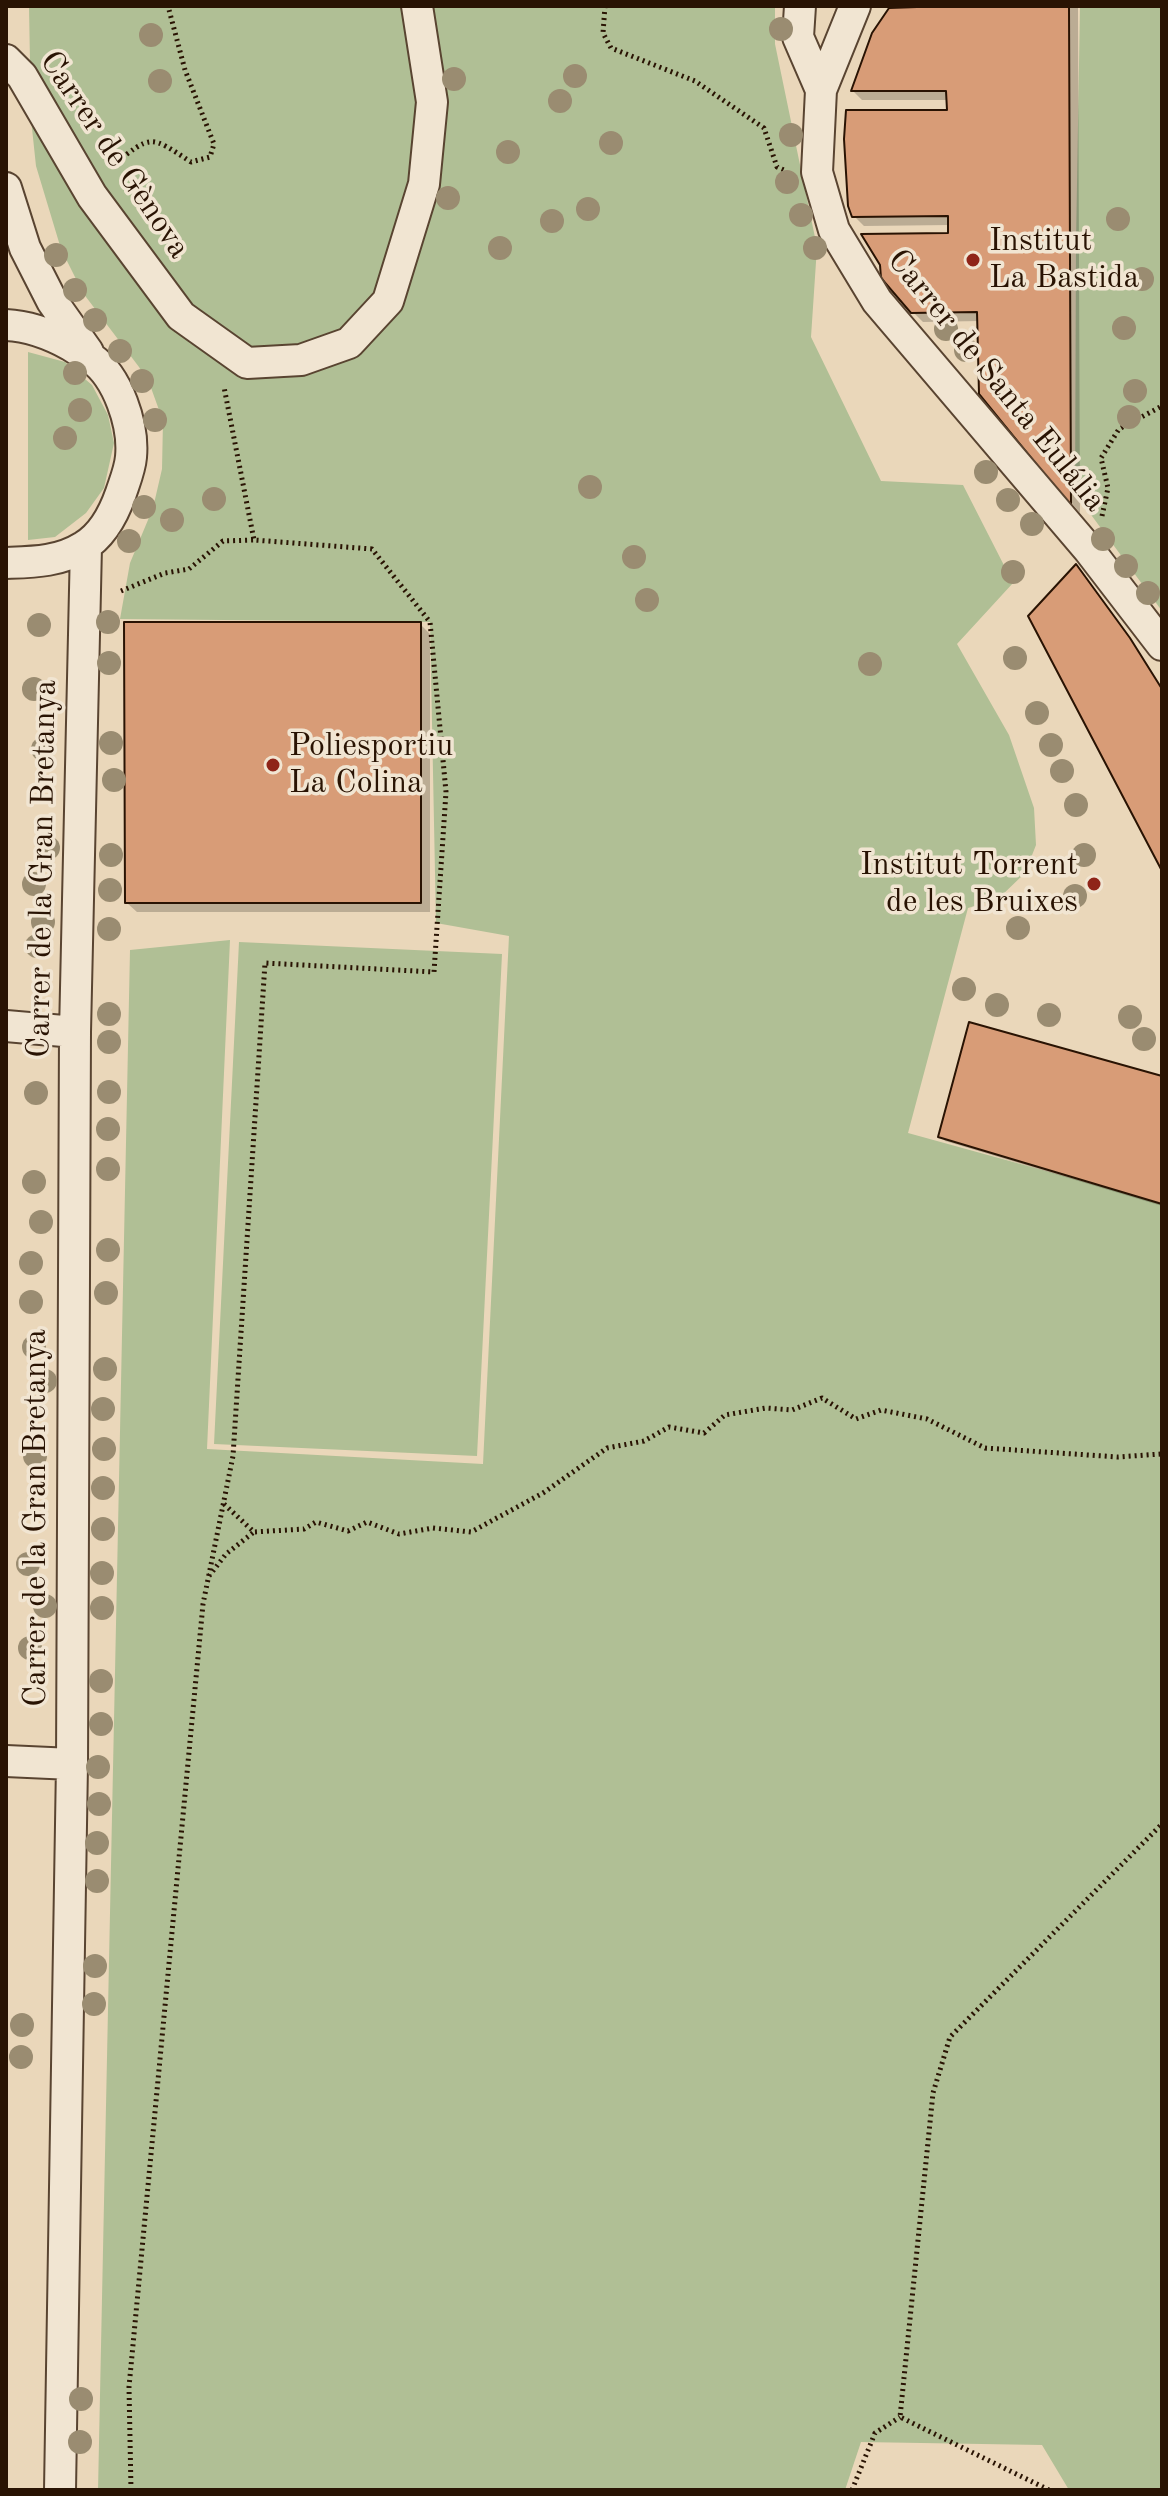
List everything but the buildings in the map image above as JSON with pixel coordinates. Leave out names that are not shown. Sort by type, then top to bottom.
[{"type":"street","name":"Carrer de Gènova","points":[[6,60],[22,76],[92,196],[181,316],[247,363],[301,360],[349,343],[388,301],[426,170],[432,102],[417,6]]},
{"type":"street","points":[[800,6],[798,37],[821,90]]},
{"type":"street","name":"Carrer de Santa Eulália","points":[[855,6],[821,90],[817,172],[834,230],[877,301],[1089,550],[1162,645]]},
{"type":"street","points":[[6,188],[25,248],[52,301],[114,386],[126,411],[131,435],[131,458],[118,503],[104,528],[86,546],[64,556],[45,561],[6,563]]},
{"type":"street","points":[[6,325],[43,332],[94,360]]},
{"type":"street","name":"Carrer de la Gran Bretanya","points":[[60,2490],[72,1764],[75,1032],[86,546]]},
{"type":"street","points":[[6,1026],[75,1032]]},
{"type":"street","points":[[6,1761],[72,1764]]},
{"type":"path","points":[[105,170],[144,142],[159,142],[191,162],[210,157],[214,144],[185,70],[168,6]]},
{"type":"path","points":[[605,6],[603,33],[611,48],[695,81],[764,128],[777,167],[821,187]]},
{"type":"path","points":[[215,341],[254,540]]},
{"type":"path","points":[[1089,550],[1104,511],[1108,488],[1101,458],[1119,429],[1162,406]]},
{"type":"path","points":[[121,591],[165,573],[189,569],[223,541],[254,540],[372,549],[430,622],[446,792],[434,972],[265,963],[233,1456],[203,1604],[129,2387],[131,2490]]},
{"type":"path","points":[[208,1577],[226,1554],[254,1532],[304,1529],[316,1522],[348,1531],[367,1522],[399,1534],[433,1528],[471,1532],[543,1493],[607,1448],[644,1441],[669,1427],[704,1433],[725,1415],[766,1408],[792,1410],[822,1398],[856,1419],[881,1410],[927,1419],[985,1448],[1118,1457],[1162,1456]]},
{"type":"path","points":[[223,1503],[254,1532]]},
{"type":"path","points":[[900,2417],[933,2093],[950,2037],[1162,1824]]},
{"type":"path","points":[[852,2490],[875,2433],[900,2417]]},
{"type":"path","points":[[900,2417],[1049,2490]]},
{"type":"green space","points":[[29,6],[775,6],[775,44],[817,247],[811,337],[881,481],[963,485],[1013,583],[957,644],[1009,735],[1034,808],[1036,845],[1025,873],[998,899],[968,908],[908,1133],[1162,1203],[1162,2490],[1069,2490],[1042,2445],[861,2442],[845,2490],[98,2490],[130,950],[230,940],[207,1449],[483,1464],[509,936],[436,923],[430,622],[120,619],[130,563],[153,508],[162,469],[163,421],[150,385],[83,293],[61,249],[36,166],[31,119]]},
{"type":"green space","points":[[1080,6],[1162,6],[1162,611],[1075,493]]},
{"type":"green space","points":[[28,352],[65,362],[92,385],[108,415],[114,443],[104,488],[86,513],[55,537],[28,540]]},
{"type":"green space","points":[[239,942],[502,954],[477,1456],[214,1444]]},
{"type":"place","name":"Institut La Bastida","points":[[973,260]]},
{"type":"place","name":"Poliesportiu La Colina","points":[[273,765]]},
{"type":"place","name":"Institut Torrent de les Bruixes","points":[[1094,884]]}]
